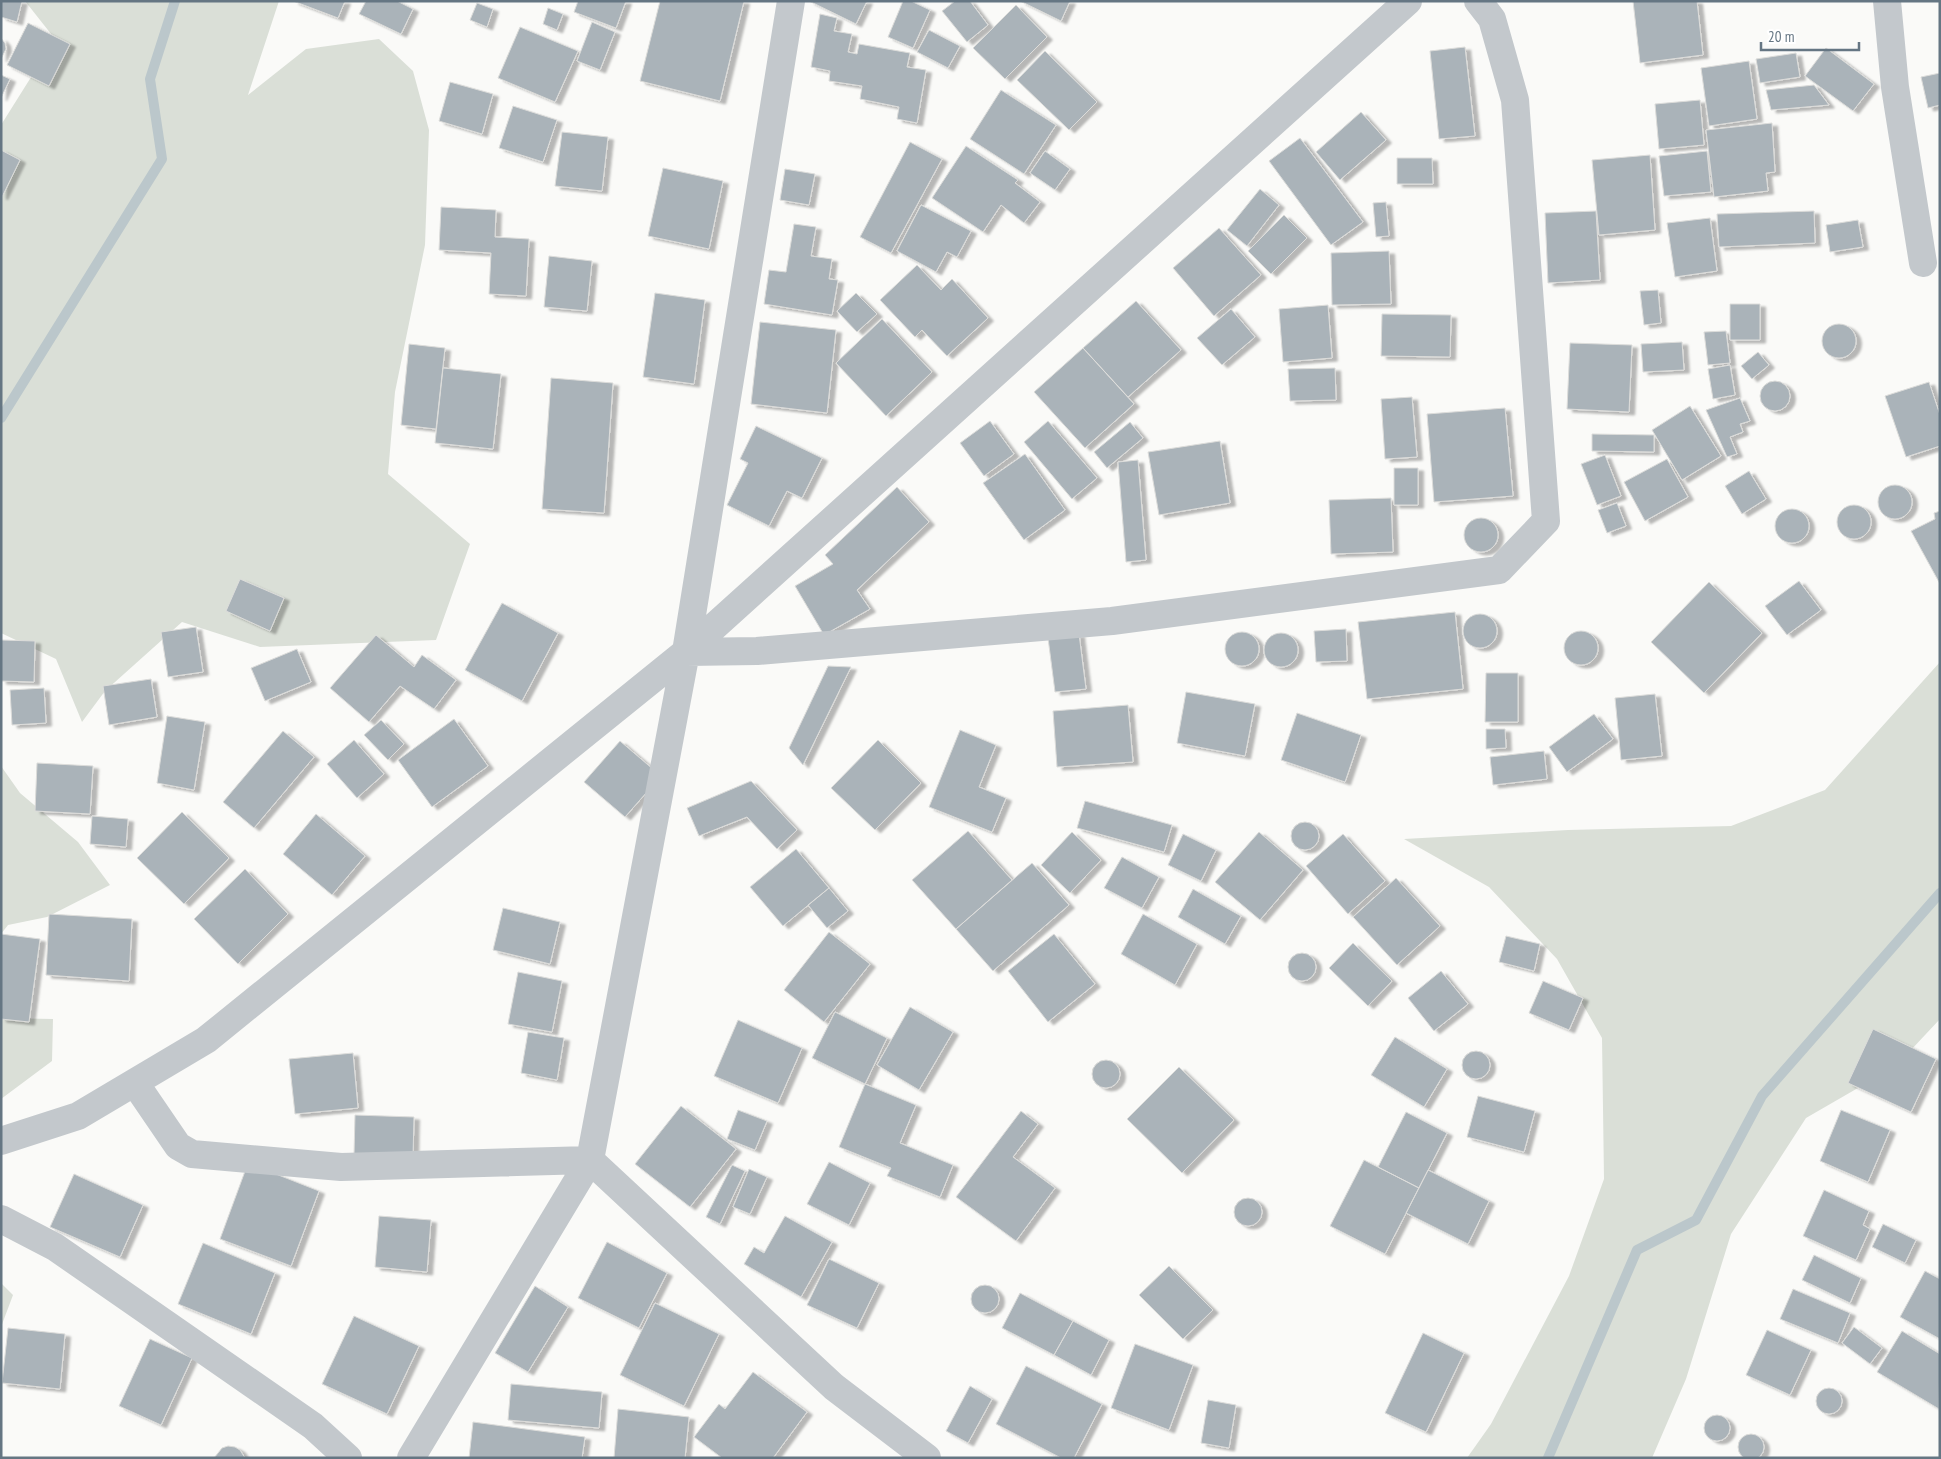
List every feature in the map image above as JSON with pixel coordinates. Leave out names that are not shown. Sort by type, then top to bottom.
[{"type":"street","points":[[411,1458],[590,1160],[686,652],[790,1]]},
{"type":"street","points":[[1,1141],[78,1116],[206,1040],[686,652],[1408,1]]},
{"type":"street","points":[[686,652],[757,651],[1112,621],[1500,570],[1546,521],[1515,100],[1492,19],[1478,1]]},
{"type":"street","points":[[1887,1],[1895,87],[1923,263]]},
{"type":"street","points":[[135,1083],[178,1146],[192,1154],[341,1167],[590,1160],[834,1387],[927,1458]]},
{"type":"street","points":[[1,1219],[55,1248],[313,1426],[348,1458]]},
{"type":"shaded area","points":[[25,1],[279,1],[248,95],[306,49],[379,39],[413,71],[429,130],[425,245],[395,392],[388,474],[470,544],[436,640],[260,647],[182,622],[105,691],[82,722],[56,659],[1,633],[1,125],[55,39]]},
{"type":"shaded area","points":[[1940,662],[1940,1019],[1896,1066],[1806,1118],[1731,1234],[1686,1379],[1652,1458],[1467,1458],[1491,1424],[1569,1276],[1604,1179],[1602,1038],[1557,959],[1489,887],[1404,839],[1568,830],[1731,826],[1825,790]]},
{"type":"shaded area","points":[[1,766],[20,793],[78,842],[110,885],[47,917],[8,925],[1,934]]},
{"type":"shaded area","points":[[1,1018],[53,1019],[52,1061],[1,1099]]},
{"type":"shaded area","points":[[1,1283],[13,1295],[1,1327]]},
{"type":"building","points":[[1,1],[22,1],[17,22],[1,17]]},
{"type":"building","points":[[293,1],[345,1],[338,18]]},
{"type":"building","points":[[366,1],[397,1],[413,9],[401,34],[359,14]]},
{"type":"building","points":[[578,1],[626,1],[616,28],[574,12]]},
{"type":"building","points":[[660,1],[744,1],[720,101],[640,81]]},
{"type":"building","points":[[809,1],[867,1],[856,24]]},
{"type":"building","points":[[903,1],[911,1],[930,10],[913,48],[888,37]]},
{"type":"building","points":[[955,1],[970,1],[988,25],[967,42],[942,11]]},
{"type":"building","points":[[1020,1],[1070,1],[1061,21]]},
{"type":"building","points":[[1633,1],[1697,1],[1703,55],[1640,63]]},
{"type":"building","points":[[477,3],[493,9],[487,27],[470,20]]},
{"type":"building","points":[[1016,5],[1047,37],[1005,79],[973,48]]},
{"type":"building","points":[[548,8],[563,14],[557,30],[543,24]]},
{"type":"building","points":[[820,14],[837,18],[834,31],[852,34],[848,52],[857,54],[859,44],[910,53],[907,67],[926,70],[917,123],[897,119],[899,107],[860,99],[862,86],[829,81],[830,71],[811,67]]},
{"type":"building","points":[[592,22],[615,32],[600,70],[577,61]]},
{"type":"building","points":[[28,23],[70,44],[49,86],[7,65]]},
{"type":"building","points":[[520,27],[578,51],[555,102],[498,78]]},
{"type":"building","points":[[929,30],[960,46],[948,68],[917,52]]},
{"type":"building","points":[[1,38],[5,43],[6,49],[1,59]]},
{"type":"building","points":[[1465,47],[1475,136],[1439,139],[1430,51]]},
{"type":"building","points":[[1826,48],[1874,84],[1853,111],[1805,76]]},
{"type":"building","points":[[1045,51],[1097,102],[1069,130],[1017,80]]},
{"type":"building","points":[[1796,53],[1800,77],[1760,83],[1756,59]]},
{"type":"building","points":[[1749,61],[1757,119],[1709,126],[1701,68]]},
{"type":"building","points":[[1940,73],[1940,105],[1928,108],[1921,77]]},
{"type":"building","points":[[1,75],[10,79],[1,98]]},
{"type":"building","points":[[450,82],[493,94],[482,134],[439,121]]},
{"type":"building","points":[[1814,85],[1829,105],[1771,110],[1766,90]]},
{"type":"building","points":[[1001,90],[1056,125],[1024,174],[970,139]]},
{"type":"building","points":[[1700,100],[1704,145],[1659,149],[1655,104]]},
{"type":"building","points":[[513,106],[557,120],[543,162],[499,148]]},
{"type":"building","points":[[1361,112],[1386,140],[1340,180],[1316,152]]},
{"type":"building","points":[[1772,123],[1775,172],[1766,173],[1768,191],[1714,197],[1706,130]]},
{"type":"building","points":[[562,132],[608,137],[602,191],[555,186]]},
{"type":"building","points":[[1300,138],[1363,222],[1331,245],[1269,161]]},
{"type":"building","points":[[910,142],[942,159],[891,253],[860,237]]},
{"type":"building","points":[[966,146],[1018,180],[1015,183],[1040,202],[1024,223],[1001,205],[983,232],[932,198]]},
{"type":"building","points":[[1,150],[20,160],[2,197],[1,196]]},
{"type":"building","points":[[1045,151],[1070,169],[1055,190],[1030,173]]},
{"type":"building","points":[[1707,151],[1711,192],[1664,196],[1659,156]]},
{"type":"building","points":[[1650,155],[1655,230],[1599,235],[1592,160]]},
{"type":"building","points":[[1397,158],[1432,158],[1433,184],[1397,184]]},
{"type":"building","points":[[663,168],[723,181],[709,249],[648,236]]},
{"type":"building","points":[[785,169],[815,174],[809,205],[780,200]]},
{"type":"building","points":[[1260,189],[1279,205],[1247,246],[1227,230]]},
{"type":"building","points":[[1386,202],[1389,236],[1376,237],[1373,203]]},
{"type":"building","points":[[921,205],[971,231],[957,257],[947,252],[936,272],[897,251]]},
{"type":"building","points":[[441,207],[496,210],[495,237],[529,239],[526,296],[489,294],[491,253],[439,250]]},
{"type":"building","points":[[1596,211],[1600,280],[1548,283],[1545,213]]},
{"type":"building","points":[[1814,211],[1815,243],[1719,247],[1717,214]]},
{"type":"building","points":[[1284,215],[1307,238],[1271,274],[1248,251]]},
{"type":"building","points":[[1710,218],[1717,271],[1675,277],[1667,223]]},
{"type":"building","points":[[1858,220],[1863,247],[1830,252],[1826,225]]},
{"type":"building","points":[[794,224],[816,227],[811,256],[832,259],[829,279],[838,280],[832,315],[764,304],[769,270],[786,272]]},
{"type":"building","points":[[1219,228],[1261,275],[1214,316],[1173,268]]},
{"type":"building","points":[[1389,251],[1391,304],[1332,305],[1331,253]]},
{"type":"building","points":[[549,256],[592,261],[587,311],[544,307]]},
{"type":"building","points":[[917,265],[941,290],[952,279],[988,318],[947,356],[922,330],[915,337],[880,300]]},
{"type":"building","points":[[1658,290],[1661,323],[1644,325],[1640,291]]},
{"type":"building","points":[[655,293],[705,300],[694,384],[643,377]]},
{"type":"building","points":[[856,293],[877,314],[857,332],[837,311]]},
{"type":"building","points":[[1136,301],[1181,350],[1128,397],[1083,348]]},
{"type":"building","points":[[1730,304],[1760,304],[1760,340],[1730,340]]},
{"type":"building","points":[[1328,305],[1332,358],[1283,362],[1279,309]]},
{"type":"building","points":[[1231,309],[1255,337],[1222,365],[1197,338]]},
{"type":"building","points":[[1382,314],[1451,315],[1450,357],[1381,356]]},
{"type":"building","points":[[882,319],[932,372],[886,416],[836,363]]},
{"type":"building","points":[[760,322],[836,330],[827,413],[751,404]]},
{"type":"building","points":[[1839,324],[1846,325],[1851,329],[1855,334],[1855,348],[1851,353],[1846,357],[1839,358],[1832,357],[1827,353],[1823,348],[1822,341],[1823,334],[1827,329],[1832,325]]},
{"type":"building","points":[[1726,331],[1730,363],[1708,365],[1704,332]]},
{"type":"building","points":[[1682,342],[1684,370],[1643,372],[1641,344]]},
{"type":"building","points":[[1570,343],[1632,345],[1629,412],[1567,409]]},
{"type":"building","points":[[409,344],[445,348],[436,429],[401,425]]},
{"type":"building","points":[[1083,348],[1134,404],[1085,448],[1034,392]]},
{"type":"building","points":[[1758,352],[1769,365],[1752,379],[1741,366]]},
{"type":"building","points":[[1730,365],[1735,395],[1713,399],[1708,369]]},
{"type":"building","points":[[443,368],[501,374],[493,449],[435,443]]},
{"type":"building","points":[[1335,368],[1336,400],[1290,401],[1288,369]]},
{"type":"building","points":[[551,378],[613,383],[604,513],[542,509]]},
{"type":"building","points":[[1775,381],[1786,385],[1790,396],[1786,407],[1775,411],[1764,407],[1760,396],[1764,385]]},
{"type":"building","points":[[1929,382],[1940,415],[1940,446],[1906,457],[1885,396]]},
{"type":"building","points":[[1412,397],[1417,457],[1385,459],[1381,399]]},
{"type":"building","points":[[1740,398],[1750,421],[1740,424],[1743,432],[1730,437],[1737,454],[1727,457],[1706,410]]},
{"type":"building","points":[[1690,406],[1721,456],[1682,480],[1652,430]]},
{"type":"building","points":[[1505,408],[1513,496],[1434,502],[1427,414]]},
{"type":"building","points":[[990,421],[1014,454],[984,476],[960,443]]},
{"type":"building","points":[[1048,421],[1097,478],[1072,499],[1024,442]]},
{"type":"building","points":[[1130,422],[1143,438],[1107,468],[1094,452]]},
{"type":"building","points":[[756,426],[822,458],[802,498],[787,491],[769,526],[727,505],[748,463],[740,459]]},
{"type":"building","points":[[1592,434],[1654,435],[1654,452],[1592,451]]},
{"type":"building","points":[[1220,441],[1230,503],[1159,515],[1148,452]]},
{"type":"building","points":[[1025,454],[1065,510],[1024,540],[983,483]]},
{"type":"building","points":[[1605,455],[1621,496],[1597,505],[1581,464]]},
{"type":"building","points":[[1667,459],[1688,497],[1645,521],[1624,482]]},
{"type":"building","points":[[1138,460],[1146,560],[1126,562],[1118,462]]},
{"type":"building","points":[[1394,468],[1418,468],[1418,505],[1394,505]]},
{"type":"building","points":[[1749,471],[1766,499],[1742,514],[1725,486]]},
{"type":"building","points":[[1895,485],[1902,486],[1907,490],[1911,495],[1911,509],[1907,514],[1902,518],[1895,519],[1888,518],[1883,514],[1879,509],[1878,502],[1879,495],[1883,490],[1888,486]]},
{"type":"building","points":[[897,487],[929,522],[857,590],[870,609],[824,635],[795,586],[833,564],[825,555]]},
{"type":"building","points":[[1391,498],[1393,552],[1331,554],[1329,500]]},
{"type":"building","points":[[1617,503],[1626,526],[1607,533],[1598,510]]},
{"type":"building","points":[[1854,505],[1861,506],[1866,510],[1870,515],[1870,529],[1866,534],[1861,538],[1854,539],[1847,538],[1842,534],[1838,529],[1837,522],[1838,515],[1842,510],[1847,506]]},
{"type":"building","points":[[1792,509],[1799,510],[1804,514],[1808,519],[1808,533],[1804,538],[1799,542],[1792,543],[1785,542],[1780,538],[1776,533],[1775,526],[1776,519],[1780,514],[1785,510]]},
{"type":"building","points":[[1940,511],[1940,584],[1911,531],[1935,519],[1934,513]]},
{"type":"building","points":[[1481,518],[1488,519],[1493,523],[1497,528],[1497,542],[1493,547],[1488,551],[1481,552],[1474,551],[1469,547],[1465,542],[1464,535],[1465,528],[1469,523],[1474,519]]},
{"type":"building","points":[[240,579],[284,598],[270,631],[226,611]]},
{"type":"building","points":[[1799,581],[1821,610],[1787,635],[1765,606]]},
{"type":"building","points":[[1709,582],[1762,633],[1704,693],[1651,642]]},
{"type":"building","points":[[502,603],[558,633],[522,701],[465,670]]},
{"type":"building","points":[[1455,612],[1463,689],[1367,699],[1358,622]]},
{"type":"building","points":[[1480,614],[1487,615],[1492,619],[1496,624],[1496,638],[1492,643],[1487,647],[1480,648],[1473,647],[1468,643],[1464,638],[1463,631],[1464,624],[1468,619],[1473,615]]},
{"type":"building","points":[[196,627],[203,672],[168,677],[161,632]]},
{"type":"building","points":[[1346,629],[1347,661],[1316,662],[1314,631]]},
{"type":"building","points":[[1581,631],[1588,632],[1593,636],[1597,641],[1597,655],[1593,660],[1588,664],[1581,665],[1574,664],[1569,660],[1565,655],[1564,648],[1565,641],[1569,636],[1574,632]]},
{"type":"building","points":[[1242,632],[1249,633],[1254,637],[1258,642],[1258,656],[1254,661],[1249,665],[1242,666],[1235,665],[1230,661],[1226,656],[1225,649],[1226,642],[1230,637],[1235,633]]},
{"type":"building","points":[[1281,633],[1288,634],[1293,638],[1297,643],[1297,657],[1293,662],[1288,666],[1281,667],[1274,666],[1269,662],[1265,657],[1264,650],[1265,643],[1269,638],[1274,634]]},
{"type":"building","points":[[1079,634],[1086,689],[1055,692],[1048,638]]},
{"type":"building","points":[[376,635],[414,667],[422,655],[456,680],[434,709],[400,686],[369,722],[330,688]]},
{"type":"building","points":[[1,640],[35,641],[34,682],[1,681]]},
{"type":"building","points":[[297,649],[311,682],[265,701],[251,668]]},
{"type":"building","points":[[828,666],[851,667],[803,765],[789,748]]},
{"type":"building","points":[[1486,673],[1518,673],[1518,722],[1485,722]]},
{"type":"building","points":[[151,679],[157,717],[109,725],[103,686]]},
{"type":"building","points":[[44,688],[46,723],[12,725],[10,690]]},
{"type":"building","points":[[1186,692],[1255,704],[1245,756],[1177,743]]},
{"type":"building","points":[[1655,694],[1662,756],[1621,760],[1615,698]]},
{"type":"building","points":[[1128,705],[1133,762],[1057,767],[1053,711]]},
{"type":"building","points":[[1297,713],[1361,735],[1345,782],[1281,760]]},
{"type":"building","points":[[1594,714],[1613,739],[1567,772],[1549,747]]},
{"type":"building","points":[[167,716],[205,722],[194,790],[157,783]]},
{"type":"building","points":[[454,719],[488,766],[432,807],[398,760]]},
{"type":"building","points":[[381,720],[404,744],[388,760],[364,735]]},
{"type":"building","points":[[1486,729],[1505,729],[1506,748],[1486,749]]},
{"type":"building","points":[[960,730],[996,745],[979,787],[1006,798],[992,832],[929,807]]},
{"type":"building","points":[[283,731],[314,757],[254,828],[223,802]]},
{"type":"building","points":[[354,740],[384,774],[357,798],[327,764]]},
{"type":"building","points":[[878,740],[921,783],[875,830],[831,788]]},
{"type":"building","points":[[620,741],[661,776],[625,817],[584,782]]},
{"type":"building","points":[[1544,751],[1547,779],[1493,785],[1490,757]]},
{"type":"building","points":[[37,763],[93,766],[90,814],[35,811]]},
{"type":"building","points":[[751,781],[797,830],[777,849],[747,817],[699,836],[687,808]]},
{"type":"building","points":[[1085,801],[1172,825],[1164,852],[1077,828]]},
{"type":"building","points":[[182,812],[229,858],[184,904],[137,858]]},
{"type":"building","points":[[316,814],[365,856],[332,895],[283,854]]},
{"type":"building","points":[[92,816],[128,819],[126,847],[90,844]]},
{"type":"building","points":[[1305,822],[1315,826],[1319,836],[1315,846],[1305,850],[1295,846],[1291,836],[1295,826]]},
{"type":"building","points":[[968,831],[1012,880],[956,929],[912,880]]},
{"type":"building","points":[[1072,832],[1101,860],[1070,893],[1041,865]]},
{"type":"building","points":[[1259,832],[1303,870],[1260,920],[1215,882]]},
{"type":"building","points":[[1183,834],[1216,850],[1201,881],[1168,865]]},
{"type":"building","points":[[1343,834],[1385,881],[1348,914],[1306,866]]},
{"type":"building","points":[[796,849],[829,888],[783,926],[750,887]]},
{"type":"building","points":[[1122,857],[1159,877],[1142,908],[1104,888]]},
{"type":"building","points":[[1032,863],[1069,905],[993,971],[956,929]]},
{"type":"building","points":[[245,869],[288,914],[238,964],[194,919]]},
{"type":"building","points":[[1396,878],[1440,926],[1397,965],[1353,917]]},
{"type":"building","points":[[829,888],[848,911],[827,928],[808,905]]},
{"type":"building","points":[[1193,889],[1241,916],[1225,944],[1178,917]]},
{"type":"building","points":[[503,908],[560,922],[550,964],[493,950]]},
{"type":"building","points":[[49,914],[132,919],[129,981],[46,975]]},
{"type":"building","points":[[1143,914],[1197,944],[1175,985],[1121,954]]},
{"type":"building","points":[[829,932],[870,964],[824,1022],[784,990]]},
{"type":"building","points":[[1,934],[40,939],[29,1022],[1,1019]]},
{"type":"building","points":[[1054,934],[1095,984],[1048,1022],[1008,971]]},
{"type":"building","points":[[1506,936],[1540,944],[1534,971],[1499,962]]},
{"type":"building","points":[[1353,943],[1392,981],[1368,1006],[1329,968]]},
{"type":"building","points":[[1302,953],[1312,957],[1316,967],[1312,977],[1302,981],[1292,977],[1288,967],[1292,957]]},
{"type":"building","points":[[1441,971],[1468,1004],[1434,1031],[1408,998]]},
{"type":"building","points":[[518,972],[562,981],[552,1032],[508,1024]]},
{"type":"building","points":[[1543,981],[1583,998],[1569,1030],[1529,1013]]},
{"type":"building","points":[[910,1007],[953,1032],[919,1090],[877,1065]]},
{"type":"building","points":[[835,1012],[887,1038],[865,1084],[812,1058]]},
{"type":"building","points":[[738,1020],[802,1048],[778,1103],[714,1076]]},
{"type":"building","points":[[1873,1029],[1936,1059],[1911,1112],[1848,1083]]},
{"type":"building","points":[[528,1032],[564,1038],[557,1080],[521,1073]]},
{"type":"building","points":[[1395,1037],[1447,1069],[1424,1107],[1371,1075]]},
{"type":"building","points":[[1476,1051],[1486,1055],[1490,1065],[1486,1075],[1476,1079],[1466,1075],[1462,1065],[1466,1055]]},
{"type":"building","points":[[353,1053],[358,1108],[295,1114],[289,1059]]},
{"type":"building","points":[[1106,1060],[1116,1064],[1120,1074],[1116,1084],[1106,1088],[1096,1084],[1092,1074],[1096,1064]]},
{"type":"building","points":[[1179,1067],[1234,1120],[1182,1173],[1127,1119]]},
{"type":"building","points":[[865,1084],[916,1105],[900,1143],[953,1165],[940,1197],[887,1176],[891,1168],[839,1147]]},
{"type":"building","points":[[1478,1096],[1535,1111],[1524,1152],[1467,1137]]},
{"type":"building","points":[[681,1106],[736,1149],[690,1207],[635,1164]]},
{"type":"building","points":[[738,1110],[767,1121],[755,1150],[727,1139]]},
{"type":"building","points":[[1841,1110],[1890,1130],[1868,1182],[1820,1161]]},
{"type":"building","points":[[1021,1111],[1038,1124],[1013,1157],[1055,1188],[1016,1241],[956,1197]]},
{"type":"building","points":[[1406,1112],[1447,1133],[1419,1188],[1378,1167]]},
{"type":"building","points":[[355,1115],[414,1117],[413,1156],[354,1154]]},
{"type":"building","points":[[1364,1160],[1419,1188],[1385,1254],[1330,1226]]},
{"type":"building","points":[[829,1162],[870,1183],[849,1225],[807,1204]]},
{"type":"building","points":[[248,1163],[319,1191],[291,1266],[220,1239]]},
{"type":"building","points":[[732,1165],[745,1171],[720,1224],[706,1217]]},
{"type":"building","points":[[749,1169],[767,1177],[750,1214],[733,1207]]},
{"type":"building","points":[[1428,1170],[1489,1201],[1468,1244],[1406,1213]]},
{"type":"building","points":[[74,1174],[143,1205],[120,1257],[50,1227]]},
{"type":"building","points":[[1824,1190],[1869,1211],[1863,1225],[1870,1229],[1856,1260],[1803,1236]]},
{"type":"building","points":[[1248,1198],[1258,1202],[1262,1212],[1258,1222],[1248,1226],[1238,1222],[1234,1212],[1238,1202]]},
{"type":"building","points":[[379,1216],[431,1220],[427,1272],[375,1267]]},
{"type":"building","points":[[785,1216],[832,1242],[801,1297],[744,1264],[754,1247],[764,1253]]},
{"type":"building","points":[[1883,1224],[1916,1240],[1905,1263],[1872,1247]]},
{"type":"building","points":[[607,1242],[667,1273],[639,1328],[578,1298]]},
{"type":"building","points":[[203,1243],[275,1273],[251,1334],[178,1304]]},
{"type":"building","points":[[1814,1255],[1861,1278],[1850,1303],[1802,1280]]},
{"type":"building","points":[[829,1259],[879,1283],[857,1328],[807,1305]]},
{"type":"building","points":[[1169,1266],[1213,1310],[1183,1339],[1139,1295]]},
{"type":"building","points":[[1925,1271],[1940,1279],[1940,1339],[1900,1317]]},
{"type":"building","points":[[985,1285],[995,1289],[999,1299],[995,1309],[985,1313],[975,1309],[971,1299],[975,1289]]},
{"type":"building","points":[[535,1286],[568,1307],[528,1372],[495,1353]]},
{"type":"building","points":[[1793,1289],[1850,1313],[1838,1343],[1780,1319]]},
{"type":"building","points":[[1020,1293],[1073,1321],[1054,1355],[1002,1328]]},
{"type":"building","points":[[655,1303],[719,1334],[684,1406],[620,1375]]},
{"type":"building","points":[[354,1316],[419,1346],[387,1414],[322,1384]]},
{"type":"building","points":[[1073,1321],[1109,1340],[1091,1375],[1054,1355]]},
{"type":"building","points":[[1854,1327],[1882,1348],[1870,1364],[1842,1343]]},
{"type":"building","points":[[8,1328],[65,1334],[60,1389],[2,1383]]},
{"type":"building","points":[[1767,1330],[1811,1350],[1790,1395],[1746,1375]]},
{"type":"building","points":[[1902,1331],[1940,1354],[1939,1409],[1877,1372]]},
{"type":"building","points":[[1423,1333],[1464,1353],[1426,1432],[1385,1413]]},
{"type":"building","points":[[150,1339],[192,1358],[161,1425],[119,1406]]},
{"type":"building","points":[[1135,1344],[1193,1365],[1169,1430],[1111,1408]]},
{"type":"building","points":[[1026,1366],[1102,1404],[1074,1458],[1061,1458],[996,1424]]},
{"type":"building","points":[[753,1372],[807,1412],[773,1458],[722,1458],[694,1437],[719,1404],[725,1409]]},
{"type":"building","points":[[511,1384],[602,1392],[599,1428],[508,1420]]},
{"type":"building","points":[[970,1386],[992,1399],[968,1443],[946,1431]]},
{"type":"building","points":[[1829,1388],[1838,1392],[1842,1401],[1838,1410],[1829,1414],[1820,1410],[1816,1401],[1820,1392]]},
{"type":"building","points":[[1208,1400],[1236,1405],[1229,1448],[1201,1443]]},
{"type":"building","points":[[618,1409],[689,1417],[685,1458],[614,1458]]},
{"type":"building","points":[[1717,1415],[1726,1419],[1730,1428],[1726,1437],[1717,1441],[1708,1437],[1704,1428],[1708,1419]]},
{"type":"building","points":[[473,1422],[585,1437],[582,1458],[469,1458]]},
{"type":"building","points":[[1751,1434],[1760,1438],[1764,1447],[1760,1456],[1751,1460],[1742,1456],[1738,1447],[1742,1438]]},
{"type":"building","points":[[228,1446],[240,1450],[245,1458],[214,1458],[222,1448]]},
{"type":"waterway","points":[[1,418],[162,159],[150,79],[175,1]]},
{"type":"waterway","points":[[1548,1458],[1637,1250],[1696,1220],[1762,1096],[1940,893]]}]
